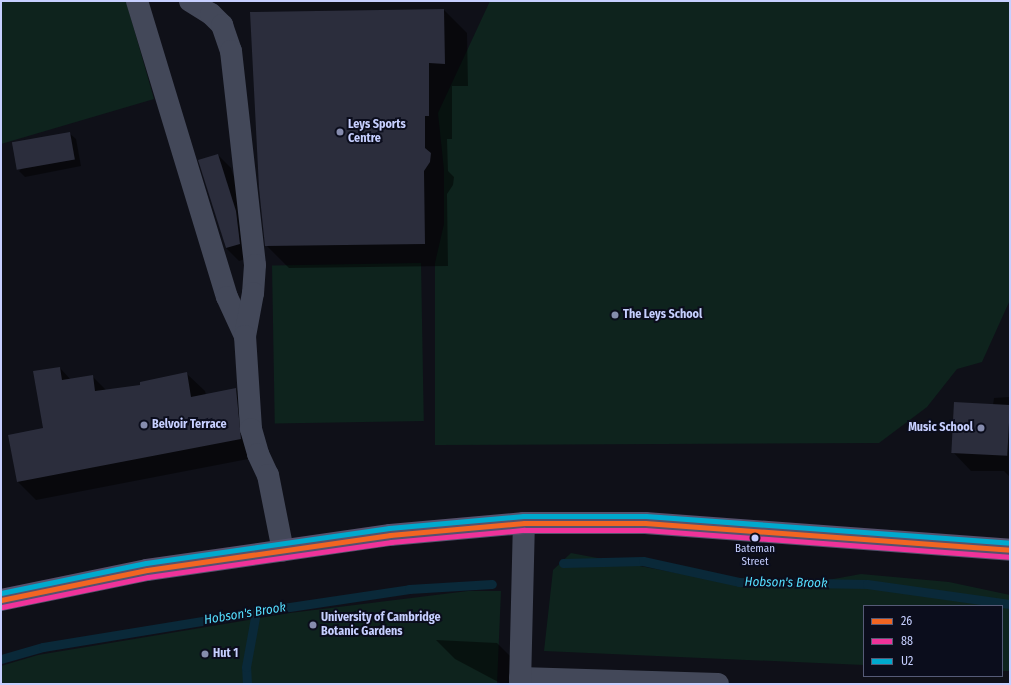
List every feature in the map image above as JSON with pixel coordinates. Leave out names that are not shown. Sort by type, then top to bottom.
[{"type":"main road","points":[[1,600],[147,570],[390,535],[524,523],[645,523],[1010,550]]},
{"type":"street","points":[[137,1],[227,297],[245,336]]},
{"type":"street","points":[[190,1],[211,14],[222,26],[231,51],[254,265],[253,294],[245,336],[251,429],[258,454],[268,475],[283,551]]},
{"type":"street","points":[[524,523],[520,681],[718,684]]},
{"type":"green space","points":[[1,1],[126,1],[154,99],[1,144]]},
{"type":"green space","name":"The Leys School","points":[[490,1],[1010,1],[1010,300],[982,362],[957,369],[927,407],[879,443],[435,445],[435,263],[444,224],[444,170],[438,113]]},
{"type":"green space","points":[[421,263],[424,421],[275,424],[272,266]]},
{"type":"green space","points":[[571,553],[751,587],[806,584],[861,574],[949,582],[1010,595],[1010,671],[1003,671],[1003,605],[863,605],[863,665],[544,651],[553,570]]},
{"type":"green space","name":"University of Cambridge Botanic Gardens","points":[[468,591],[501,591],[497,684],[1,684],[1,666],[38,655],[290,613]]},
{"type":"building","name":"Leys Sports Centre","points":[[444,9],[445,64],[429,63],[429,116],[425,116],[425,148],[431,153],[430,162],[424,171],[425,244],[265,246],[259,188],[250,12]]},
{"type":"building","points":[[70,132],[75,160],[17,170],[12,142]]},
{"type":"building","points":[[218,154],[236,211],[240,244],[226,248],[198,160]]},
{"type":"building","name":"Belvoir Terrace","points":[[60,367],[62,380],[93,375],[95,391],[140,385],[140,382],[187,372],[191,397],[236,388],[241,439],[17,482],[8,435],[43,428],[33,371]]},
{"type":"building","name":"Music School","points":[[954,402],[1010,405],[1007,456],[951,453]]},
{"type":"waterway","name":"Hobson's Brook","points":[[563,563],[643,561],[739,582],[867,584],[1010,604]]},
{"type":"waterway","name":"Hobson's Brook","points":[[1,659],[43,647],[256,612],[409,589],[492,584]]},
{"type":"waterway","points":[[247,684],[246,667],[256,612]]},
{"type":"transit line","name":"U2","points":[[1,593],[146,563],[389,528],[523,516],[646,516],[1010,543]]},
{"type":"transit line","name":"26","points":[[1,600],[147,570],[390,535],[524,523],[645,523],[1010,550]]},
{"type":"transit line","name":"88","points":[[2,607],[148,577],[391,542],[524,530],[645,530],[1009,557]]},
{"type":"place","name":"Leys Sports Centre","points":[[340,132]]},
{"type":"place","name":"The Leys School","points":[[615,315]]},
{"type":"place","name":"Belvoir Terrace","points":[[144,425]]},
{"type":"place","name":"Music School","points":[[981,428]]},
{"type":"place","name":"Bateman Street","points":[[755,538]]},
{"type":"place","name":"University of Cambridge Botanic Gardens","points":[[313,625]]},
{"type":"place","name":"Hut 1","points":[[205,654]]}]
